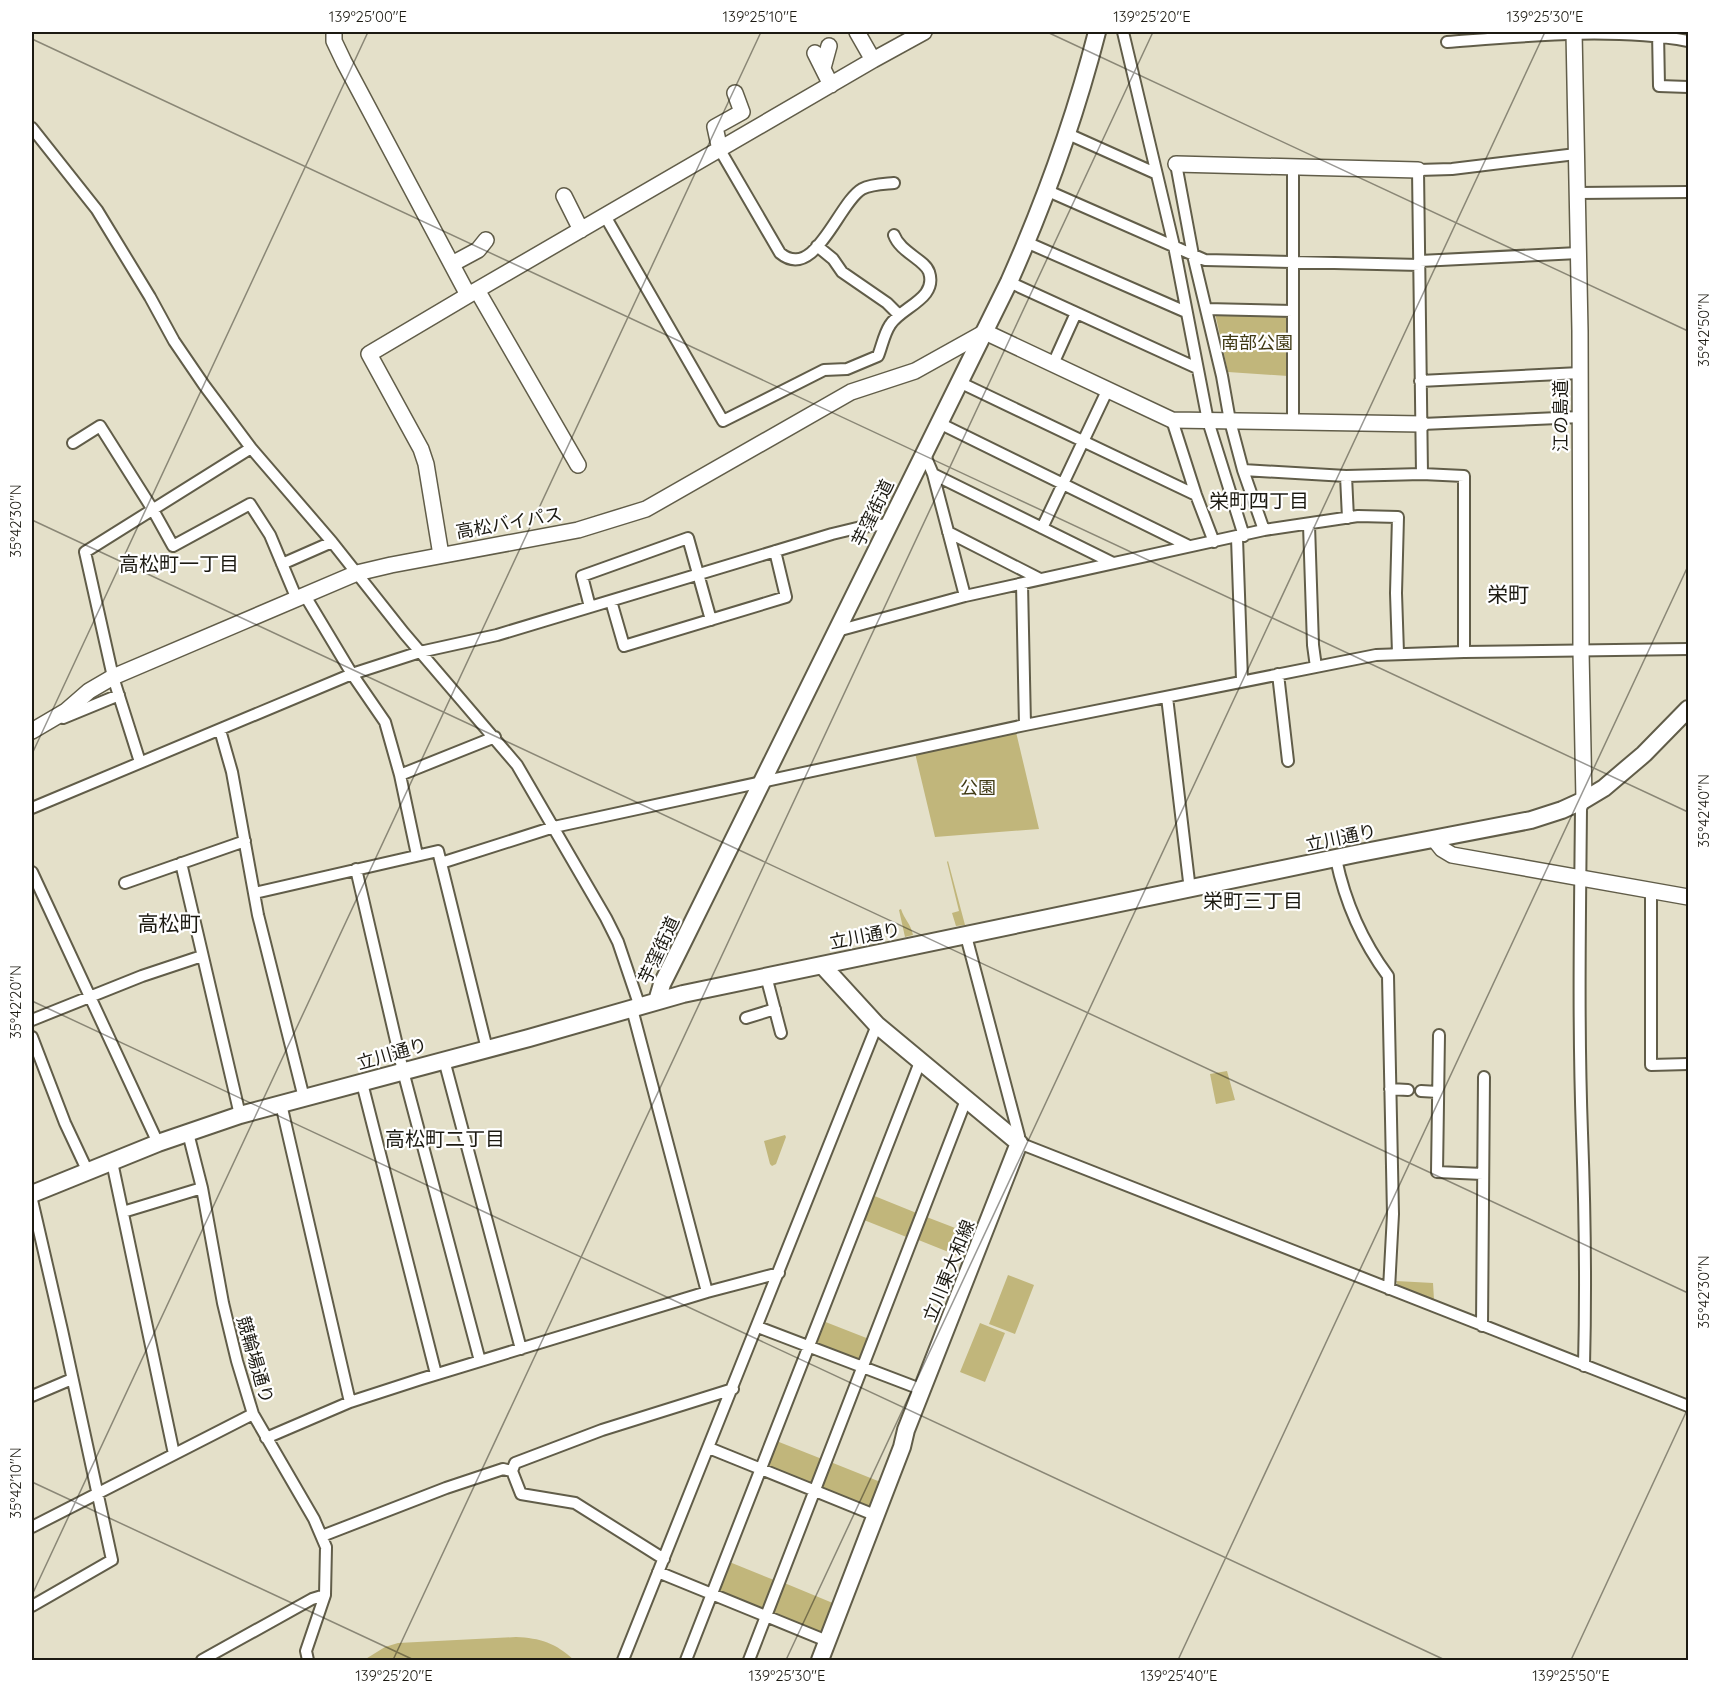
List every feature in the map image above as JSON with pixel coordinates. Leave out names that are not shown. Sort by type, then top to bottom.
[{"type":"main road","name":"芋窪街道","points":[[657,1001],[666,977],[1009,282],[1048,191],[1068,134],[1097,32]]},
{"type":"main road","name":"立川通り","points":[[32,1194],[158,1143],[240,1115],[657,1001],[766,976],[1531,820],[1584,800],[1619,776],[1689,709]]},
{"type":"main road","points":[[822,965],[877,1025],[1019,1143]]},
{"type":"main road","name":"立川東大和線","points":[[820,1660],[903,1447],[906,1430],[1019,1143]]},
{"type":"street","points":[[333,32],[334,41],[344,62],[452,264],[578,465]]},
{"type":"street","points":[[857,32],[873,60]]},
{"type":"street","points":[[441,555],[426,464],[421,449],[369,354],[924,32]]},
{"type":"street","points":[[1123,32],[1174,246],[1208,421],[1240,537],[1242,680]]},
{"type":"street","points":[[1447,42],[1574,33],[1658,33],[1689,41]]},
{"type":"street","name":"江の島道","points":[[1574,33],[1581,417],[1581,651],[1584,800]]},
{"type":"street","points":[[1658,33],[1659,86],[1689,87]]},
{"type":"street","points":[[823,68],[829,46]]},
{"type":"street","points":[[815,53],[831,84]]},
{"type":"street","points":[[735,93],[742,112],[715,127],[720,150],[785,258],[796,260],[807,257],[853,197],[862,189],[894,183]]},
{"type":"street","points":[[32,128],[97,210],[186,358],[251,448],[332,542],[420,652],[495,737],[517,765],[554,826],[618,942],[707,1292]]},
{"type":"street","points":[[1068,134],[1155,173]]},
{"type":"street","points":[[1264,531],[1243,470],[1230,421],[1222,376],[1193,255],[1176,164],[1418,170],[1452,169],[1576,154]]},
{"type":"street","points":[[1293,168],[1293,422]]},
{"type":"street","points":[[1418,170],[1422,474]]},
{"type":"street","points":[[1048,191],[1204,260],[1420,263],[1578,253]]},
{"type":"street","points":[[1577,193],[1689,192]]},
{"type":"street","points":[[564,196],[581,230]]},
{"type":"street","points":[[605,216],[723,421],[824,370],[847,369],[878,356],[890,325],[899,315],[925,296],[929,283],[929,272],[924,265],[896,242],[894,235]]},
{"type":"street","points":[[452,264],[478,250],[486,240]]},
{"type":"street","points":[[1026,242],[1186,312]]},
{"type":"street","points":[[817,246],[833,259],[842,272],[887,303],[899,315]]},
{"type":"street","points":[[1009,282],[1197,368]]},
{"type":"street","points":[[1206,309],[1293,310]]},
{"type":"street","points":[[1053,364],[1076,314]]},
{"type":"street","points":[[985,332],[1172,420],[1422,423],[1581,417]]},
{"type":"street","name":"高松バイパス","points":[[35,730],[66,711],[89,691],[113,678],[357,573],[578,530],[646,509],[851,393],[915,371],[985,332]]},
{"type":"street","points":[[1420,381],[1580,373]]},
{"type":"street","points":[[959,382],[1196,495]]},
{"type":"street","points":[[1042,528],[1107,391]]},
{"type":"street","points":[[1172,420],[1214,542]]},
{"type":"street","points":[[939,423],[1189,546]]},
{"type":"street","points":[[73,443],[100,426],[173,546],[250,504],[270,535],[282,564],[300,596],[323,626],[385,722],[400,775],[417,855]]},
{"type":"street","points":[[140,762],[113,678],[85,552],[251,448]]},
{"type":"street","points":[[924,453],[933,474],[965,597]]},
{"type":"street","points":[[1243,470],[1346,476],[1422,474],[1464,476],[1464,652]]},
{"type":"street","points":[[933,474],[1113,563]]},
{"type":"street","points":[[1346,476],[1348,518]]},
{"type":"street","points":[[837,631],[965,597],[1189,546],[1358,516],[1398,518],[1396,593],[1398,653]]},
{"type":"street","points":[[32,808],[352,674],[420,652],[497,635],[861,527],[890,524]]},
{"type":"street","points":[[1309,525],[1313,645],[1316,667]]},
{"type":"street","points":[[948,532],[1040,579]]},
{"type":"street","points":[[590,607],[582,576],[688,538],[711,620]]},
{"type":"street","points":[[282,564],[332,542]]},
{"type":"street","points":[[611,601],[624,646],[711,620],[786,597],[775,551]]},
{"type":"street","points":[[1022,584],[1025,724]]},
{"type":"street","points":[[441,863],[554,826],[1025,724],[1376,655],[1689,650]]},
{"type":"street","points":[[1278,674],[1288,761]]},
{"type":"street","points":[[35,730],[119,695]]},
{"type":"street","points":[[1167,697],[1190,890]]},
{"type":"street","points":[[220,730],[232,772],[258,915],[304,1098]]},
{"type":"street","points":[[400,775],[495,737]]},
{"type":"street","points":[[1584,800],[1581,809],[1580,878],[1586,1293],[1584,1366]]},
{"type":"street","points":[[1434,839],[1442,849],[1452,855],[1689,897]]},
{"type":"street","points":[[124,883],[245,841]]},
{"type":"street","points":[[255,892],[438,851],[487,1049]]},
{"type":"street","points":[[1336,859],[1341,883],[1355,920],[1372,955],[1388,976],[1393,1214],[1389,1289]]},
{"type":"street","points":[[181,863],[240,1115]]},
{"type":"street","points":[[356,869],[403,1071],[480,1361]]},
{"type":"street","points":[[32,872],[62,942],[90,996],[158,1143]]},
{"type":"street","points":[[1651,890],[1651,1065],[1689,1064]]},
{"type":"street","points":[[966,936],[1019,1143],[1689,1406]]},
{"type":"street","points":[[32,1020],[90,996],[202,956]]},
{"type":"street","points":[[766,976],[781,1033]]},
{"type":"street","points":[[746,1018],[775,1009]]},
{"type":"street","points":[[623,1660],[877,1025]]},
{"type":"street","points":[[1439,1035],[1437,1172],[1483,1174]]},
{"type":"street","points":[[32,1037],[65,1123],[88,1172]]},
{"type":"street","points":[[444,1060],[521,1349]]},
{"type":"street","points":[[686,1660],[920,1062]]},
{"type":"street","points":[[1482,1326],[1484,1077]]},
{"type":"street","points":[[362,1083],[436,1374]]},
{"type":"street","points":[[1390,1089],[1408,1090]]},
{"type":"street","points":[[1421,1091],[1438,1092]]},
{"type":"street","points":[[749,1660],[966,1100]]},
{"type":"street","points":[[280,1104],[350,1402]]},
{"type":"street","name":"競輪場通り","points":[[188,1133],[202,1188],[223,1303],[253,1414],[326,1547],[325,1594],[306,1651],[308,1660]]},
{"type":"street","points":[[112,1162],[174,1454]]},
{"type":"street","points":[[123,1212],[202,1188]]},
{"type":"street","points":[[32,1200],[112,1560],[32,1606]]},
{"type":"street","points":[[266,1438],[350,1402],[436,1374],[707,1292],[779,1273]]},
{"type":"street","points":[[758,1327],[923,1390]]},
{"type":"street","points":[[32,1396],[72,1379]]},
{"type":"street","points":[[664,1560],[575,1503],[521,1494],[512,1471],[515,1463],[603,1430],[733,1389]]},
{"type":"street","points":[[32,1527],[253,1414]]},
{"type":"street","points":[[707,1452],[762,1470],[877,1516]]},
{"type":"street","points":[[322,1536],[446,1488],[503,1469],[512,1471]]},
{"type":"street","points":[[658,1572],[827,1641]]},
{"type":"street","points":[[202,1660],[325,1594]]},
{"type":"green space","name":"南部公園","points":[[1215,313],[1287,313],[1288,376],[1228,372]]},
{"type":"green space","name":"公園","points":[[1016,732],[1039,829],[935,837],[915,753]]},
{"type":"green space","points":[[948,861],[965,925],[956,926],[952,913],[959,911]]},
{"type":"green space","points":[[901,909],[913,935],[905,937],[899,910]]},
{"type":"green space","points":[[1227,1071],[1235,1100],[1216,1104],[1210,1074]]},
{"type":"green space","points":[[785,1135],[776,1164],[772,1166],[764,1141]]},
{"type":"green space","points":[[872,1195],[919,1214],[909,1238],[864,1220]]},
{"type":"green space","points":[[924,1216],[976,1236],[968,1257],[961,1257],[916,1239]]},
{"type":"green space","points":[[1008,1275],[1034,1285],[1015,1334],[989,1324]]},
{"type":"green space","points":[[1396,1281],[1433,1283],[1434,1300],[1398,1286]]},
{"type":"green space","points":[[823,1321],[869,1339],[859,1364],[813,1346]]},
{"type":"green space","points":[[980,1323],[1005,1333],[985,1382],[960,1372]]},
{"type":"green space","points":[[774,1440],[827,1461],[815,1490],[762,1469]]},
{"type":"green space","points":[[828,1461],[888,1485],[876,1515],[817,1491]]},
{"type":"green space","points":[[727,1561],[779,1582],[767,1614],[714,1593]]},
{"type":"green space","points":[[782,1582],[840,1606],[827,1639],[769,1615]]},
{"type":"green space","points":[[516,1637],[547,1642],[561,1649],[574,1660],[364,1660],[385,1647],[398,1643]]},
{"type":"district","name":"栄町四丁目","points":[[1259,501]]},
{"type":"district","name":"高松町一丁目","points":[[179,564]]},
{"type":"district","name":"栄町","points":[[1508,595]]},
{"type":"district","name":"栄町三丁目","points":[[1253,901]]},
{"type":"district","name":"高松町","points":[[169,924]]},
{"type":"district","name":"高松町二丁目","points":[[445,1139]]}]
